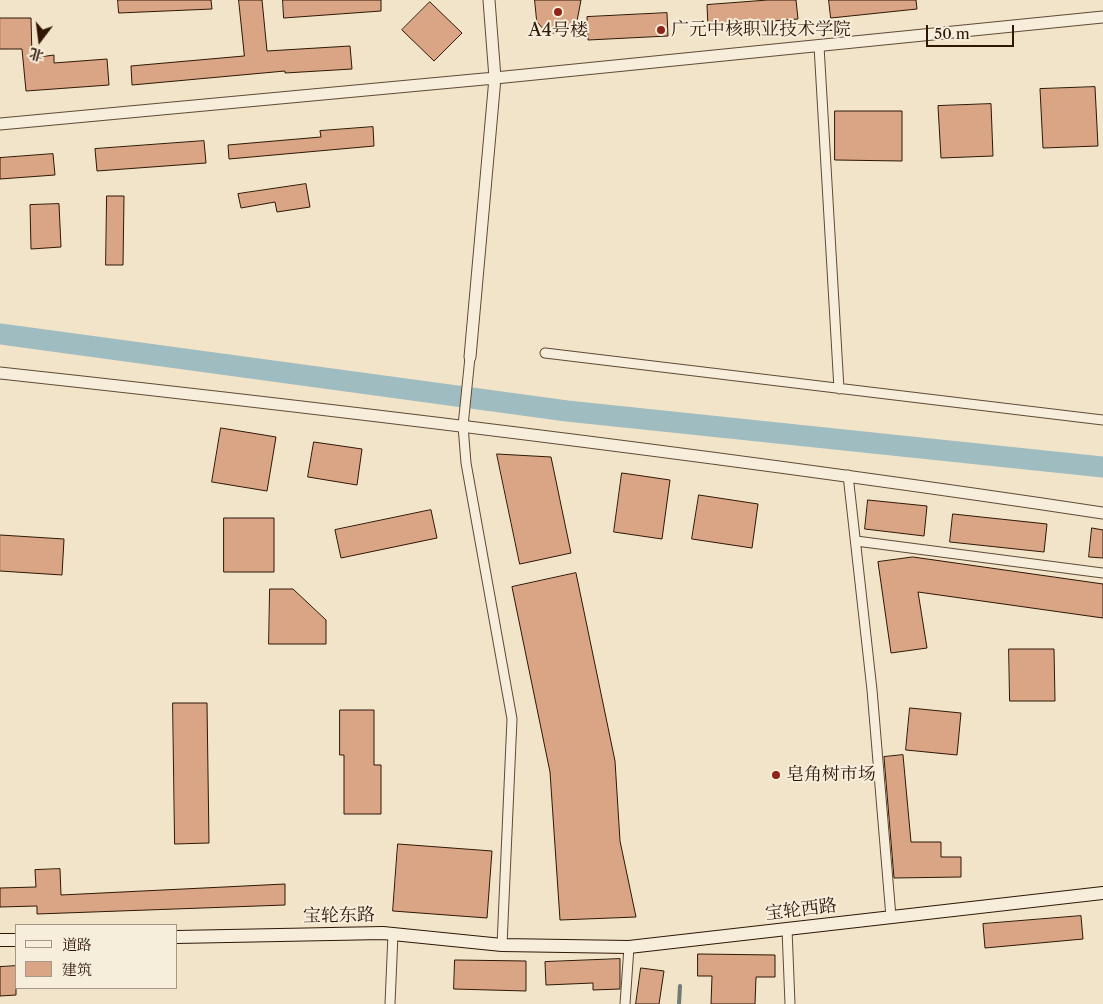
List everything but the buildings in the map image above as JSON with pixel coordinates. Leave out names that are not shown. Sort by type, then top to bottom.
[{"type":"main road","name":"宝轮西路","points":[[502,945],[629,947],[1103,893]]},
{"type":"main road","name":"宝轮东路","points":[[178,937],[393,934],[502,945]]},
{"type":"main road","points":[[0,940],[15,940]]},
{"type":"street","points":[[489,0],[495,78],[463,426],[466,463],[512,719],[502,945]]},
{"type":"street","points":[[0,124],[495,78],[1103,17]]},
{"type":"street","points":[[819,46],[839,389]]},
{"type":"street","points":[[545,354],[1103,420]]},
{"type":"street","points":[[0,373],[463,426],[848,475],[1103,513]]},
{"type":"street","points":[[848,475],[872,690],[891,917]]},
{"type":"street","points":[[856,541],[1103,573]]},
{"type":"street","points":[[787,929],[790,1004]]},
{"type":"street","points":[[390,1004],[393,934]]},
{"type":"street","points":[[625,1004],[629,947]]},
{"type":"waterway","points":[[0,334],[567,411],[1103,467]]},
{"type":"waterway","points":[[679,1004],[680,986]]},
{"type":"place","name":"A4号楼","points":[[558,12]]},
{"type":"place","name":"广元中核职业技术学院","points":[[661,30]]},
{"type":"place","name":"皂角树市场","points":[[776,775]]}]
